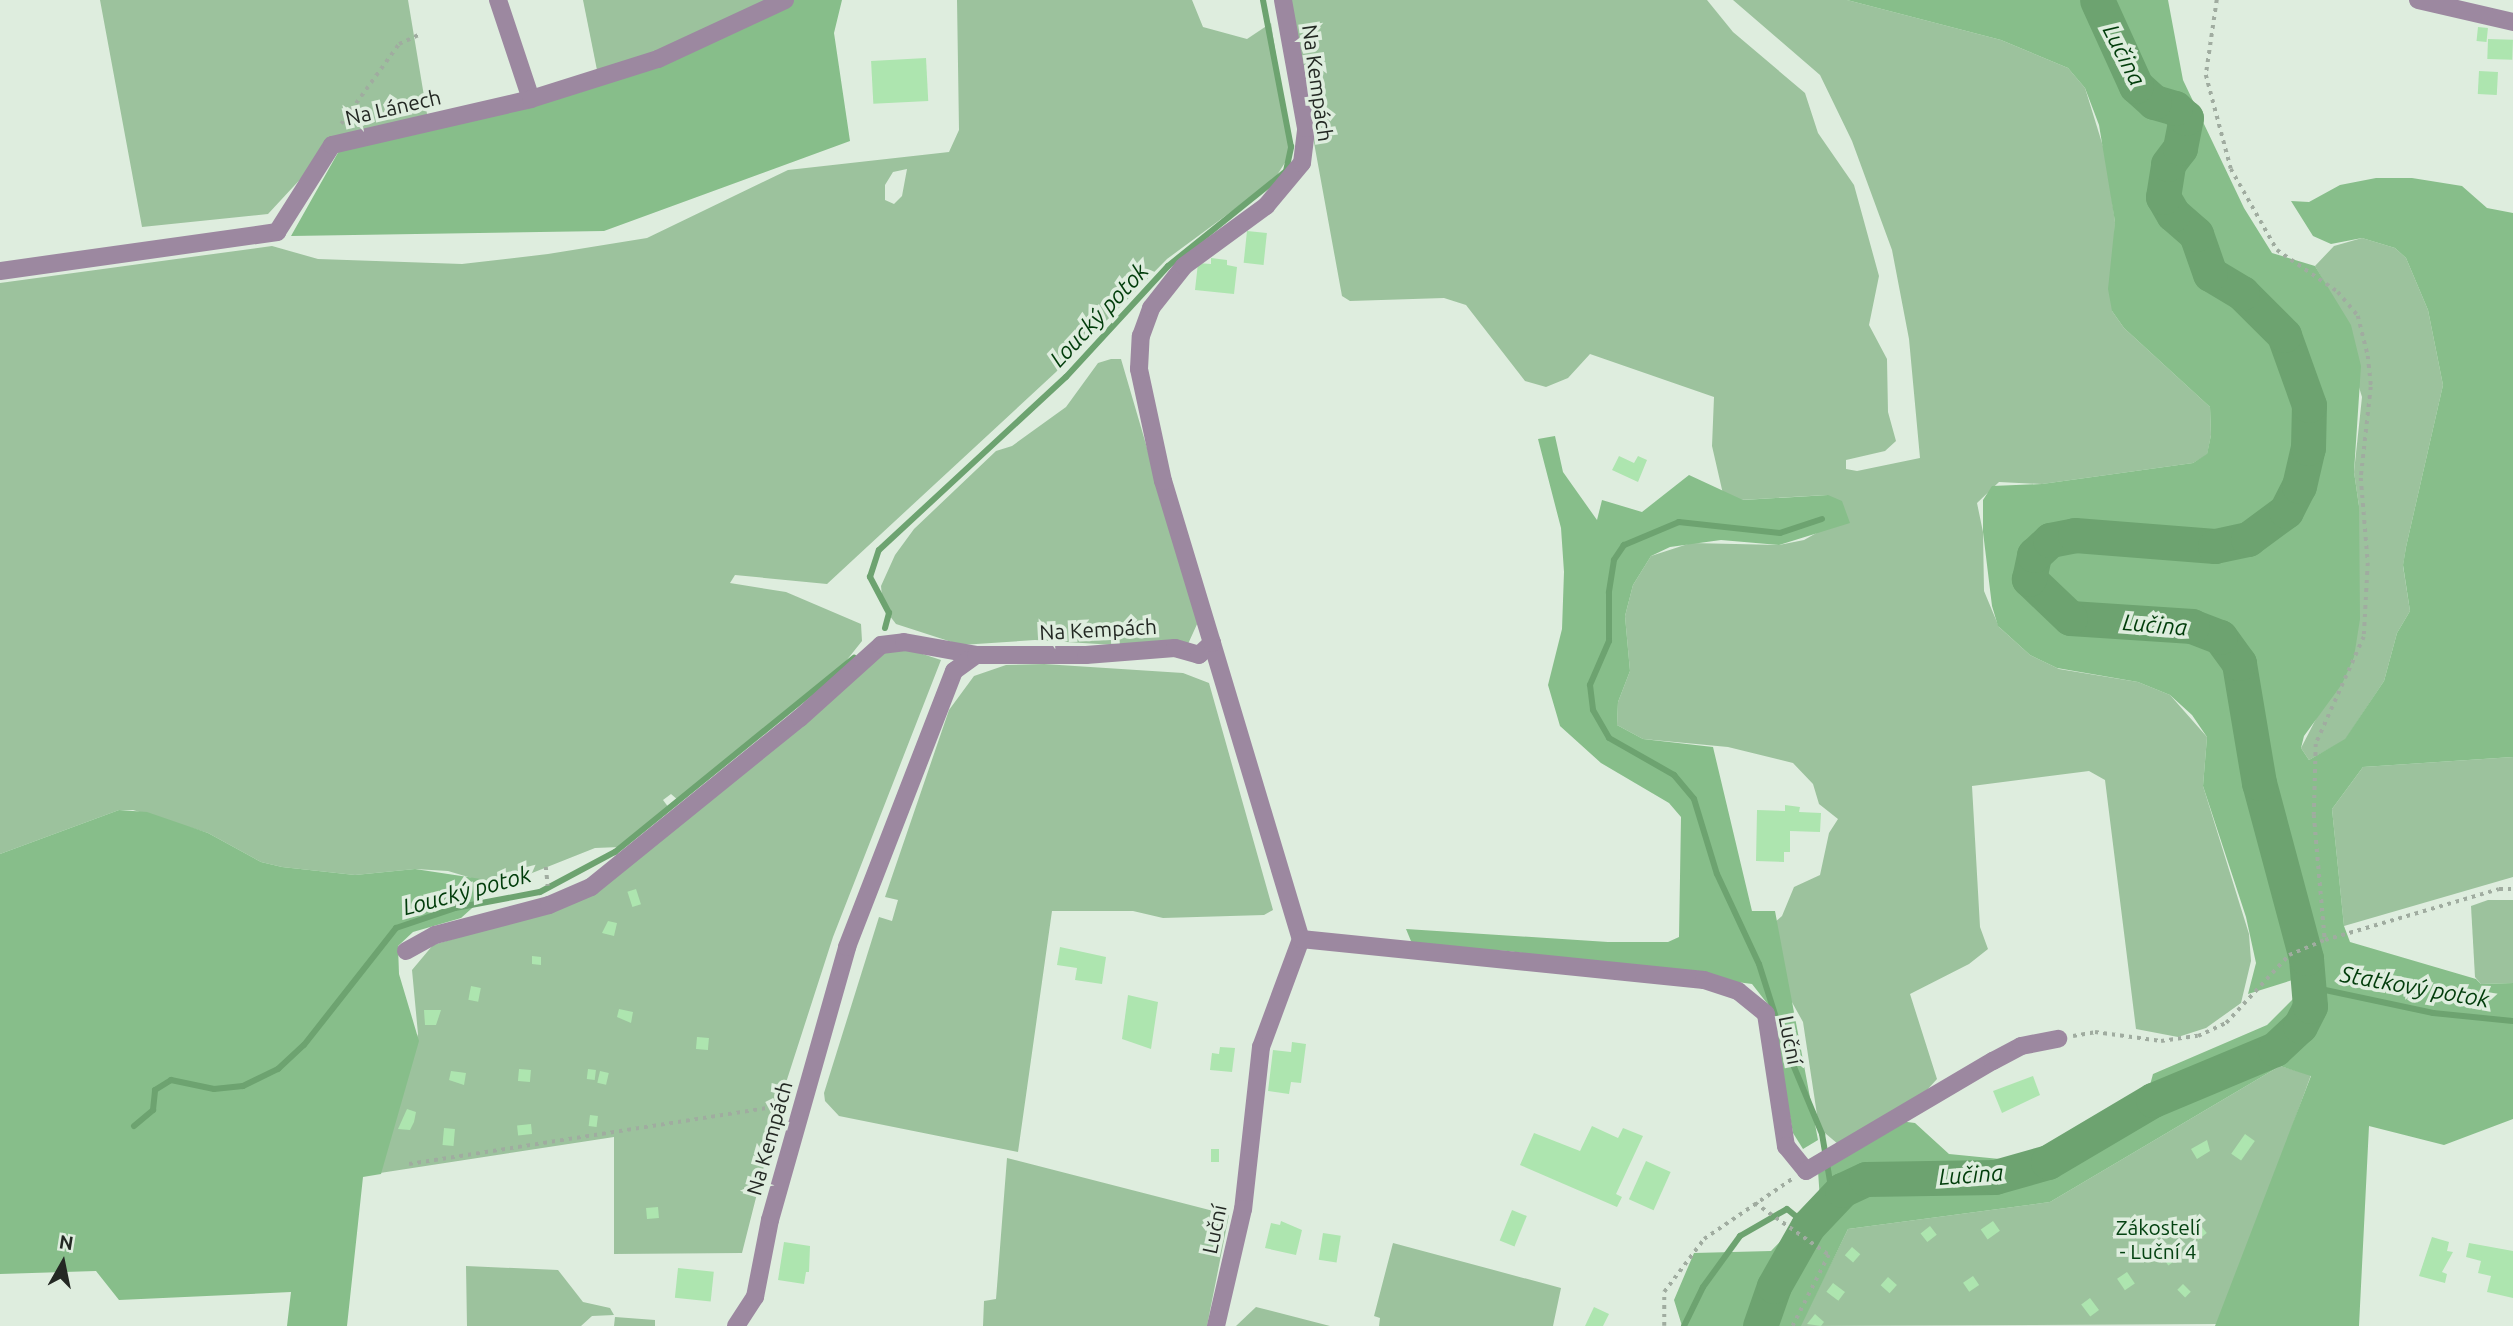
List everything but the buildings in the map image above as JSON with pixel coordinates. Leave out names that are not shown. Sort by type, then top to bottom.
[{"type":"street","points":[[498,0],[531,99]]},
{"type":"street","name":"Na Lánech","points":[[0,271],[277,232],[332,145],[531,99],[658,59],[785,0]]},
{"type":"street","name":"Na Kempách","points":[[736,1326],[755,1297],[770,1220],[852,934],[954,671],[976,655],[1086,655],[1175,648],[1199,655],[1212,643],[1163,481],[1139,369],[1141,336],[1151,308],[1184,266],[1266,206],[1302,163],[1306,128],[1283,0]]},
{"type":"street","points":[[2418,0],[2513,22]]},
{"type":"street","points":[[406,951],[435,935],[549,905],[591,887],[800,718],[881,645],[904,642],[976,655]]},
{"type":"street","points":[[1212,643],[1301,939]]},
{"type":"street","name":"Luční","points":[[1216,1326],[1243,1209],[1261,1047],[1301,939],[1704,980],[1738,990],[1766,1014],[1786,1146],[1807,1171]]},
{"type":"street","points":[[1807,1171],[2021,1046],[2058,1038]]},
{"type":"path","points":[[2217,0],[2206,75],[2231,169],[2277,250],[2338,292],[2358,316],[2368,356],[2371,387],[2361,478],[2368,563],[2364,637],[2316,744],[2314,815],[2325,940]]},
{"type":"path","points":[[332,145],[346,111],[374,75],[399,44],[418,35]]},
{"type":"path","points":[[546,867],[548,881]]},
{"type":"path","points":[[2058,1038],[2095,1032],[2161,1041],[2197,1035],[2226,1023],[2289,955],[2325,940],[2499,889],[2513,889]]},
{"type":"path","points":[[409,1164],[803,1102]]},
{"type":"path","points":[[1664,1326],[1664,1292],[1704,1240],[1755,1203],[1807,1171]]},
{"type":"path","points":[[1755,1203],[1829,1255],[1793,1326]]},
{"type":"green space","points":[[100,0],[408,0],[428,120],[332,145],[268,214],[142,227]]},
{"type":"green space","points":[[583,0],[785,0],[598,75]]},
{"type":"green space","points":[[785,0],[842,0],[834,33],[850,141],[604,231],[291,236],[344,142],[658,59]]},
{"type":"green space","points":[[957,0],[1192,0],[1203,27],[1247,39],[1271,23],[1291,153],[1274,180],[1167,259],[1056,372],[827,584],[735,575],[730,583],[786,592],[861,624],[862,641],[842,666],[678,800],[671,794],[663,800],[669,808],[620,847],[595,848],[517,879],[485,882],[448,871],[415,869],[355,875],[261,862],[208,833],[133,810],[119,810],[0,854],[0,283],[272,246],[318,259],[462,264],[548,254],[647,238],[788,170],[949,152],[959,130]],"holes":[[[907,169],[902,196],[894,204],[885,200],[885,185],[893,172]]]},
{"type":"green space","points":[[1288,0],[1707,0],[1733,32],[1805,93],[1818,133],[1854,185],[1879,276],[1869,325],[1887,359],[1888,412],[1896,441],[1885,451],[1846,460],[1846,469],[1857,471],[1920,458],[1909,339],[1892,250],[1852,141],[1820,75],[1733,0],[1847,0],[2001,40],[2068,68],[2085,88],[2106,156],[2115,222],[2112,311],[2124,328],[2210,407],[2211,435],[2207,455],[2193,463],[2042,484],[1999,482],[1977,503],[1983,532],[1984,591],[1999,627],[2030,655],[2059,669],[2138,682],[2170,695],[2207,737],[2203,786],[2249,934],[2251,961],[2241,1003],[2206,1028],[2178,1037],[2136,1029],[2105,780],[2089,771],[1972,786],[1980,927],[1988,949],[1969,964],[1910,994],[1937,1079],[1927,1090],[1838,1144],[1819,1128],[1803,1022],[1788,995],[1774,923],[1782,916],[1794,887],[1820,875],[1829,833],[1838,819],[1819,804],[1813,784],[1793,763],[1728,747],[1643,739],[1617,725],[1618,702],[1630,671],[1625,616],[1633,585],[1651,556],[1691,543],[1779,545],[1804,540],[1829,526],[1827,495],[1740,500],[1723,494],[1712,446],[1714,397],[1590,354],[1568,378],[1546,387],[1525,381],[1466,305],[1444,298],[1350,301],[1342,296]]},
{"type":"green space","points":[[1847,0],[2168,0],[2183,80],[2244,208],[2272,253],[2315,266],[2351,325],[2361,366],[2354,472],[2359,506],[2360,619],[2354,657],[2342,684],[2304,736],[2301,748],[2309,760],[2345,739],[2384,681],[2397,633],[2410,611],[2403,565],[2443,385],[2428,310],[2406,258],[2395,248],[2362,238],[2331,244],[2313,236],[2291,201],[2309,202],[2340,185],[2376,178],[2412,178],[2462,186],[2487,208],[2513,213],[2513,757],[2363,767],[2332,809],[2344,926],[2350,942],[2476,979],[2481,984],[2513,983],[2513,1119],[2444,1145],[2369,1126],[2359,1326],[2215,1326],[2311,1076],[2280,1066],[2050,1202],[1848,1229],[1801,1326],[1682,1326],[1674,1300],[1694,1253],[1771,1251],[1820,1200],[1818,1171],[1884,1119],[1915,1123],[1949,1154],[2030,1162],[2142,1114],[2153,1074],[2267,1025],[2321,971],[2248,994],[2256,963],[2246,917],[2203,786],[2207,737],[2192,715],[2170,695],[2138,682],[2057,668],[2030,655],[1998,626],[1992,606],[1983,532],[1983,500],[1992,486],[2042,484],[2193,463],[2207,454],[2211,435],[2210,407],[2124,328],[2112,311],[2108,289],[2115,222],[2099,125],[2085,88],[2068,68],[2001,40]]},
{"type":"green space","points":[[2362,238],[2395,248],[2406,258],[2428,310],[2443,385],[2403,566],[2410,611],[2397,633],[2384,681],[2345,740],[2309,760],[2301,748],[2317,717],[2358,551],[2359,506],[2354,472],[2362,397],[2330,292],[2315,266],[2334,246]]},
{"type":"green space","points":[[1121,359],[1198,622],[1188,644],[1146,647],[1035,640],[961,645],[896,624],[883,607],[881,586],[895,555],[914,529],[996,451],[1012,446],[1066,407],[1098,363]]},
{"type":"green space","points":[[1555,436],[1563,472],[1597,520],[1602,500],[1642,512],[1689,475],[1743,500],[1828,495],[1842,501],[1850,523],[1779,545],[1721,540],[1670,547],[1651,556],[1633,585],[1625,616],[1630,671],[1618,702],[1617,725],[1643,739],[1713,747],[1752,911],[1775,911],[1818,1140],[1803,1149],[1793,1133],[1770,1007],[1752,984],[1508,951],[1413,946],[1406,929],[1608,942],[1668,942],[1679,937],[1681,817],[1669,803],[1601,763],[1560,726],[1548,685],[1562,629],[1564,572],[1561,528],[1538,439]]},
{"type":"green space","points":[[892,644],[941,660],[833,937],[782,1095],[742,1253],[614,1254],[614,1137],[380,1173],[418,1034],[412,970],[433,945],[575,902]]},
{"type":"green space","points":[[1044,664],[1183,673],[1209,683],[1273,910],[1264,915],[1163,918],[1133,911],[1052,911],[1018,1152],[839,1116],[825,1101],[824,1093],[879,917],[892,921],[898,900],[885,897],[949,710],[974,676],[1006,665]]},
{"type":"green space","points":[[2513,757],[2513,877],[2344,926],[2332,809],[2363,767]]},
{"type":"green space","points":[[119,810],[147,812],[208,833],[261,862],[282,867],[355,875],[415,869],[501,882],[461,918],[413,932],[398,946],[399,974],[419,1041],[381,1174],[363,1177],[347,1326],[287,1326],[291,1292],[119,1300],[96,1271],[0,1274],[0,854]]},
{"type":"green space","points":[[2488,900],[2513,900],[2513,983],[2481,984],[2475,977],[2471,906]]},
{"type":"green space","name":"Zákostelí - Luční 4","points":[[2280,1066],[2311,1075],[2220,1324],[1800,1326],[1848,1229],[2050,1202]]},
{"type":"green space","points":[[1007,1158],[1229,1215],[1207,1326],[983,1326],[984,1301],[996,1299]]},
{"type":"green space","points":[[1393,1243],[1561,1288],[1553,1326],[1379,1326],[1380,1318],[1374,1316]]},
{"type":"green space","points":[[466,1266],[558,1270],[583,1302],[610,1308],[614,1315],[592,1316],[581,1326],[467,1326]]},
{"type":"green space","points":[[1256,1307],[1330,1326],[1236,1326]]},
{"type":"green space","points":[[615,1317],[655,1320],[655,1326],[614,1326]]},
{"type":"waterway","name":"Loucký potok","points":[[885,628],[889,613],[870,577],[879,550],[1066,377],[1168,266],[1286,171],[1291,147],[1263,0]]},
{"type":"waterway","name":"Lučina","points":[[1760,1326],[1774,1286],[1808,1226],[1842,1190],[1866,1179],[1995,1177],[2048,1162],[2153,1100],[2275,1049],[2300,1026],[2310,1006],[2306,958],[2259,783],[2239,663],[2220,637],[2192,626],[2070,618],[2029,579],[2034,555],[2050,540],[2075,535],[2215,546],[2248,539],[2286,511],[2299,486],[2308,448],[2309,405],[2284,335],[2242,293],[2210,274],[2196,234],[2173,214],[2163,197],[2168,164],[2180,148],[2186,118],[2175,108],[2154,102],[2136,86],[2097,0]]},
{"type":"waterway","points":[[1822,519],[1780,533],[1679,522],[1624,545],[1614,560],[1609,593],[1609,641],[1590,685],[1593,710],[1609,738],[1674,775],[1694,799],[1717,874],[1759,964],[1784,1043],[1822,1134],[1833,1199]]},
{"type":"waterway","name":"Loucký potok","points":[[134,1126],[153,1110],[155,1090],[171,1080],[214,1089],[243,1086],[278,1069],[304,1045],[396,928],[455,908],[540,892],[615,852],[854,658]]},
{"type":"waterway","name":"Statkový potok","points":[[2311,987],[2433,1013],[2513,1021]]},
{"type":"waterway","points":[[1684,1326],[1703,1287],[1740,1236],[1787,1209],[1808,1226]]}]
